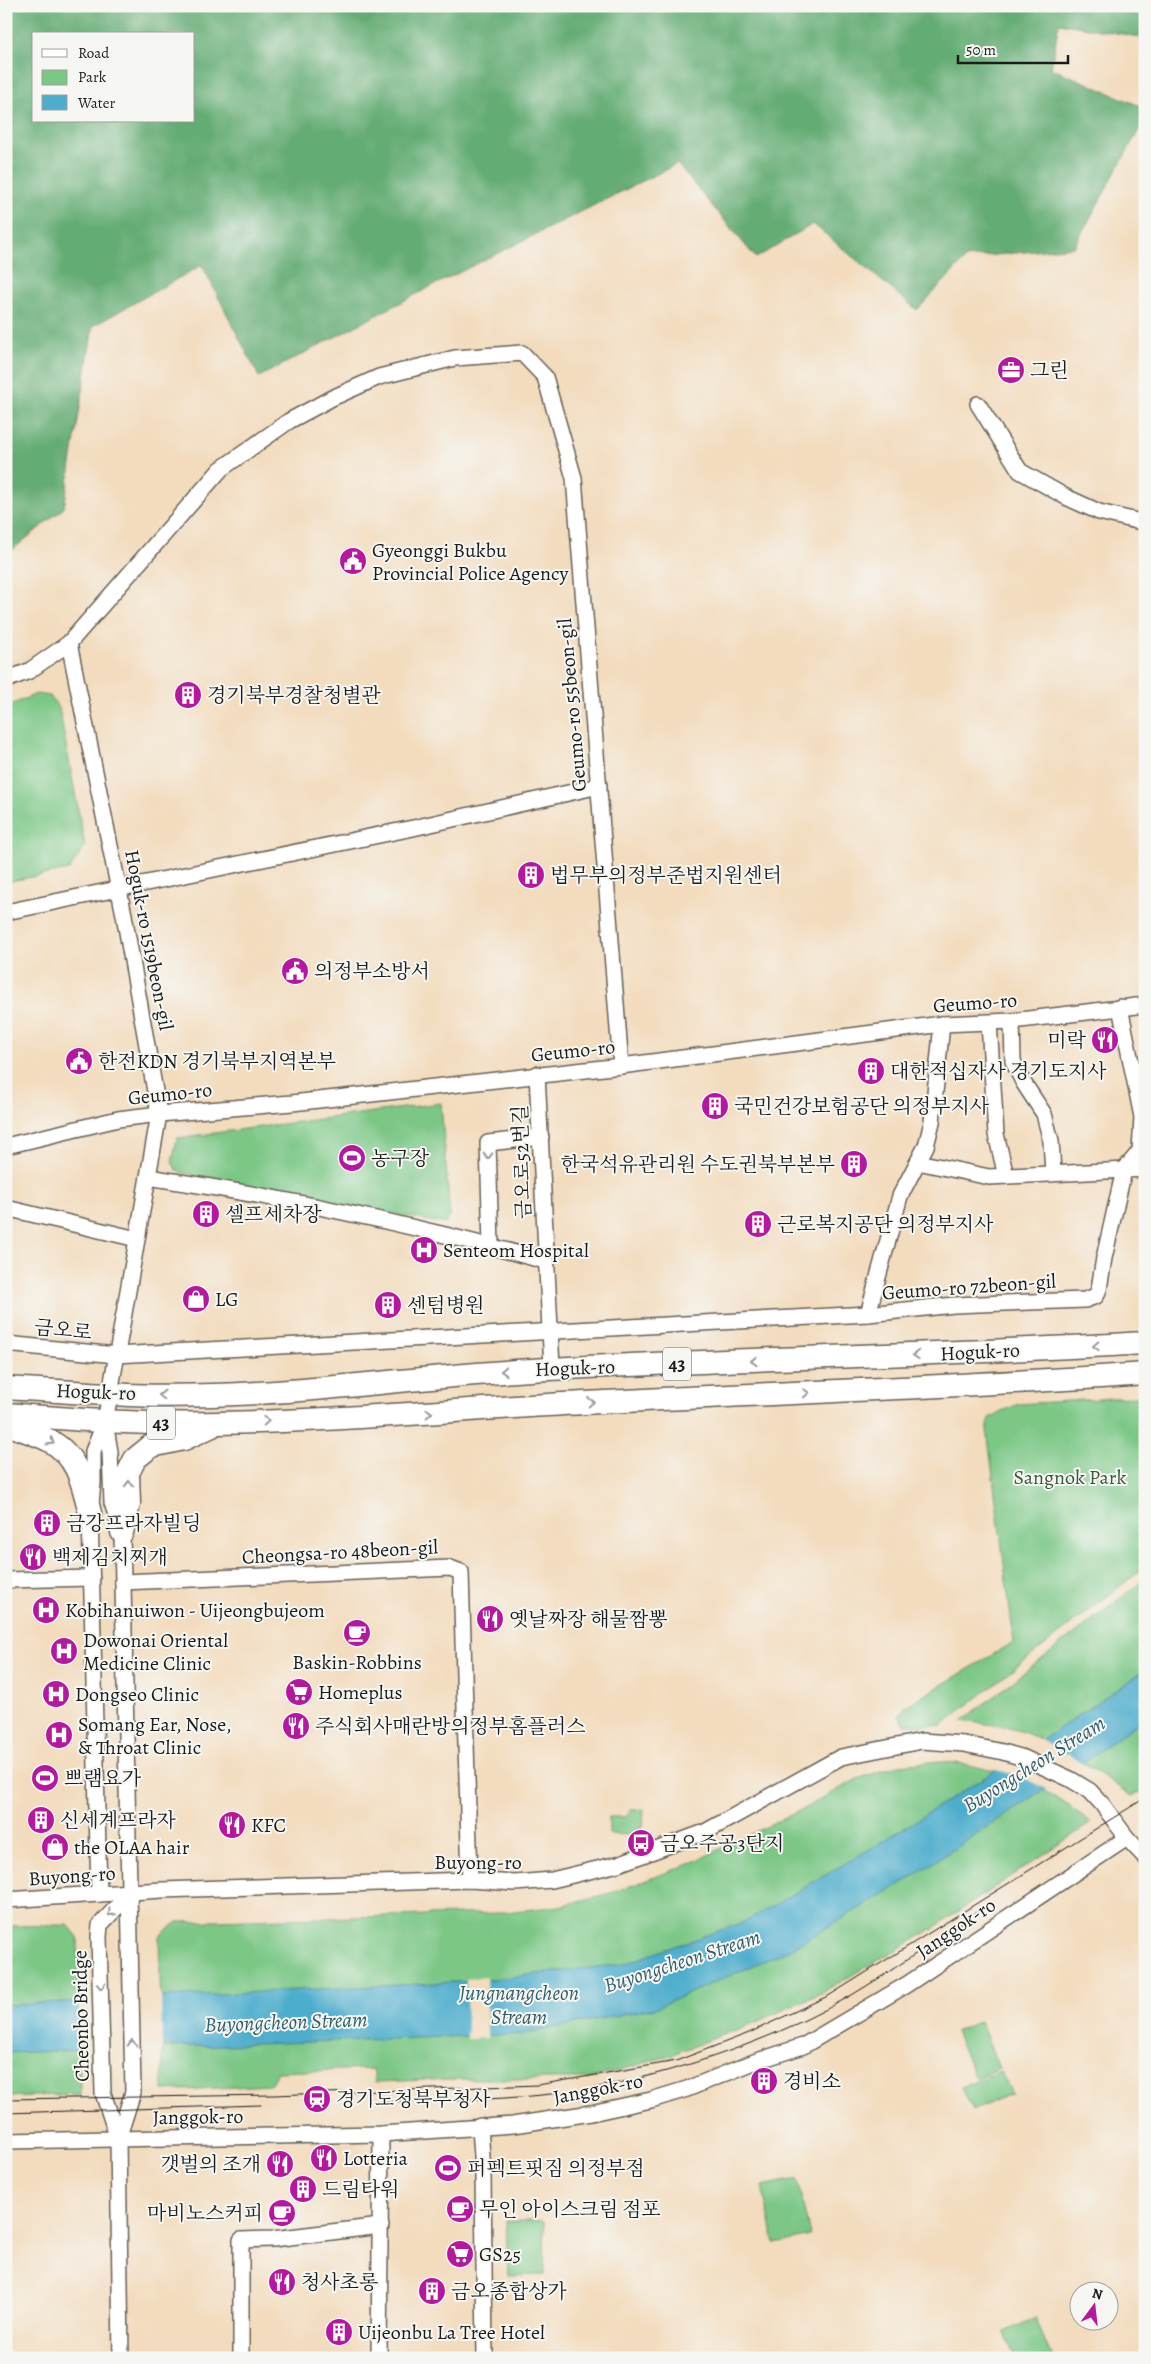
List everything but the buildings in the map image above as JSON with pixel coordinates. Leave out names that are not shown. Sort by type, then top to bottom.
[{"type":"main road","name":"Hoguk-ro","points":[[6,1388],[108,1394],[211,1396],[370,1385],[453,1374],[552,1368],[971,1353],[1145,1343]]},
{"type":"main road","name":"Hoguk-ro","points":[[8,1423],[218,1423],[469,1411],[592,1402],[1010,1384],[1145,1374]]},
{"type":"main road","points":[[8,1423],[50,1441],[66,1453],[78,1471],[90,1513]]},
{"type":"main road","name":"Hoguk-ro","points":[[122,1532],[129,1504],[128,1473],[135,1459],[151,1446],[184,1439],[218,1423]]},
{"type":"street","name":"Geumo-ro 55beon-gil","points":[[69,643],[221,469],[289,421],[332,398],[379,377],[454,358],[522,353],[545,377],[574,478],[620,1066]]},
{"type":"street","points":[[978,404],[1020,471],[1066,497],[1099,512],[1145,523]]},
{"type":"street","points":[[6,680],[28,671],[69,643]]},
{"type":"street","name":"Hoguk-ro 1519beon-gil","points":[[69,643],[119,889],[159,1114],[108,1394],[105,1422]]},
{"type":"street","points":[[6,912],[413,828],[599,786]]},
{"type":"street","name":"Geumo-ro","points":[[6,1146],[118,1120],[159,1114],[292,1102],[620,1066],[942,1024],[1012,1022],[1145,1005]]},
{"type":"street","points":[[1120,1007],[1142,1117],[1140,1151],[1124,1170]]},
{"type":"street","points":[[1012,1022],[1013,1061],[1023,1082],[1044,1114],[1051,1141],[1053,1172]]},
{"type":"street","points":[[989,1023],[996,1134],[1006,1176]]},
{"type":"street","name":"Geumo-ro 72beon-gil","points":[[942,1024],[932,1122],[918,1162],[900,1196],[868,1314],[954,1305],[1085,1300],[1096,1296],[1124,1170]]},
{"type":"street","name":"금오로52번길","points":[[537,1074],[548,1331],[552,1368]]},
{"type":"street","points":[[491,1246],[488,1143],[541,1138]]},
{"type":"street","points":[[918,1162],[989,1177],[1053,1172],[1145,1169]]},
{"type":"street","points":[[148,1177],[242,1191],[491,1246],[545,1261]]},
{"type":"street","points":[[6,1208],[136,1239]]},
{"type":"street","name":"금오로","points":[[6,1344],[116,1355],[868,1314]]},
{"type":"street","points":[[99,1894],[90,1513],[94,1483],[93,1451],[105,1422]]},
{"type":"street","points":[[105,1422],[110,1452],[112,1504],[122,1532],[130,1892],[133,2092],[118,2139],[121,2358]]},
{"type":"street","name":"Cheongsa-ro 48beon-gil","points":[[123,1582],[450,1568],[461,1572],[470,1880]]},
{"type":"street","points":[[6,1580],[92,1578]]},
{"type":"street","name":"Buyong-ro","points":[[6,1900],[130,1892],[470,1880],[515,1883],[552,1880],[618,1864],[705,1832],[841,1758],[922,1741],[987,1748],[1024,1758],[1070,1779],[1090,1791],[1127,1838]]},
{"type":"street","points":[[1127,1838],[1145,1857]]},
{"type":"street","name":"Janggok-ro","points":[[6,2141],[381,2134],[513,2125],[591,2113],[651,2100],[687,2090],[754,2062],[802,2046],[906,1985],[1127,1838]]},
{"type":"street","name":"Cheonbo Bridge","points":[[118,2139],[103,2093],[99,1937],[100,1925],[130,1892]]},
{"type":"street","points":[[480,2126],[483,2172],[485,2358]]},
{"type":"street","points":[[379,2358],[381,2134]]},
{"type":"street","points":[[241,2358],[241,2240],[272,2239],[381,2226]]},
{"type":"green space","points":[[6,6],[1145,6],[1145,38],[1059,23],[1051,68],[1145,108],[1145,119],[1074,247],[966,258],[917,310],[813,224],[756,258],[677,164],[430,287],[259,377],[202,265],[93,326],[64,508],[6,555]]},
{"type":"green space","points":[[36,694],[50,696],[59,708],[85,846],[69,870],[6,882],[6,707]]},
{"type":"green space","points":[[441,1103],[450,1217],[445,1224],[184,1173],[177,1171],[172,1162],[177,1138]]},
{"type":"green space","name":"Sangnok Park","points":[[1145,1396],[1145,1567],[942,1725],[905,1725],[899,1716],[906,1706],[1014,1642],[987,1430],[989,1418],[1018,1404]]},
{"type":"green space","points":[[1145,1579],[1145,1789],[1131,1796],[1084,1763],[1033,1736],[989,1724],[962,1721]]},
{"type":"green space","points":[[940,1761],[981,1768],[1020,1780],[1057,1798],[1091,1823],[929,1931],[819,1994],[757,2022],[662,2058],[589,2079],[455,2079],[375,2082],[373,2069],[277,2072],[270,2085],[163,2091],[159,1936],[178,1922],[498,1913],[559,1906],[614,1892],[687,1865],[805,1808],[857,1779],[899,1765]]},
{"type":"green space","points":[[644,1809],[643,1827],[630,1835],[609,1834],[609,1817],[626,1817],[631,1810]]},
{"type":"green space","points":[[68,1925],[78,1937],[80,2094],[6,2097],[6,1926]]},
{"type":"green space","points":[[980,2021],[999,2068],[976,2079],[955,2032]]},
{"type":"green space","points":[[1000,2071],[1012,2093],[973,2111],[962,2087]]},
{"type":"green space","points":[[797,2179],[810,2236],[775,2244],[762,2186]]},
{"type":"green space","points":[[506,2221],[544,2221],[545,2275],[508,2276]]},
{"type":"green space","points":[[1035,2317],[1052,2358],[1015,2358],[1004,2331]]},
{"type":"water","name":"Jungnangcheon Stream","points":[[1145,1670],[1145,1718],[1065,1776],[909,1879],[789,1950],[655,2008],[524,2034],[6,2053],[6,2005],[475,1981],[624,1964],[747,1921],[875,1846],[1016,1758]]},
{"type":"pier","points":[[1039,1739],[1085,1764],[1048,1790],[1020,1776],[994,1769]]},
{"type":"pier","points":[[486,1977],[487,2038],[467,2039],[466,1979]]},
{"type":"pier","points":[[161,1995],[162,2051],[80,2054],[79,1999]]},
{"type":"tram line","points":[[6,2099],[274,2095],[538,2085],[676,2061],[749,2033],[830,1995],[1145,1798]]},
{"type":"tram line","points":[[374,2102],[478,2099],[555,2094],[609,2085],[697,2062],[754,2042],[830,2008],[874,1982],[980,1910]]},
{"type":"tram line","points":[[6,2113],[261,2105]]},
{"type":"place","name":"그린","points":[[1011,370]]},
{"type":"place","name":"Gyeonggi Bukbu Provincial Police Agency","points":[[353,561]]},
{"type":"place","name":"경기북부경찰청별관","points":[[188,695]]},
{"type":"place","name":"법무부의정부준법지원센터","points":[[531,875]]},
{"type":"place","name":"의정부소방서","points":[[295,971]]},
{"type":"place","name":"미락","points":[[1105,1040]]},
{"type":"place","name":"한전KDN 경기북부지역본부","points":[[79,1061]]},
{"type":"place","name":"대한적십자사 경기도지사","points":[[871,1071]]},
{"type":"place","name":"국민건강보험공단 의정부지사","points":[[715,1106]]},
{"type":"place","name":"농구장","points":[[352,1158]]},
{"type":"place","name":"한국석유관리원 수도권북부본부","points":[[854,1164]]},
{"type":"place","name":"셀프세차장","points":[[206,1214]]},
{"type":"place","name":"근로복지공단 의정부지사","points":[[758,1224]]},
{"type":"place","name":"Senteom Hospital","points":[[424,1250]]},
{"type":"place","name":"LG","points":[[196,1299]]},
{"type":"place","name":"센텀병원","points":[[388,1305]]},
{"type":"place","name":"금강프라자빌딩","points":[[47,1523]]},
{"type":"place","name":"백제김치찌개","points":[[33,1557]]},
{"type":"place","name":"Kobihanuiwon - Uijeongbujeom","points":[[46,1610]]},
{"type":"place","name":"옛날짜장 해물짬뽕","points":[[490,1619]]},
{"type":"place","name":"Baskin-Robbins","points":[[357,1633]]},
{"type":"place","name":"Dowonai Oriental Medicine Clinic","points":[[64,1651]]},
{"type":"place","name":"Homeplus","points":[[299,1692]]},
{"type":"place","name":"Dongseo Clinic","points":[[56,1694]]},
{"type":"place","name":"주식회사매란방의정부홈플러스","points":[[296,1726]]},
{"type":"place","name":"Somang Ear, Nose, & Throat Clinic","points":[[59,1735]]},
{"type":"place","name":"쁘램요가","points":[[45,1778]]},
{"type":"place","name":"신세계프라자","points":[[41,1820]]},
{"type":"place","name":"KFC","points":[[232,1825]]},
{"type":"place","name":"금오주공3단지","points":[[641,1843]]},
{"type":"place","name":"the OLAA hair","points":[[55,1847]]},
{"type":"place","name":"경비소","points":[[764,2081]]},
{"type":"place","name":"경기도청북부청사","points":[[317,2099]]},
{"type":"place","name":"Lotteria","points":[[324,2158]]},
{"type":"place","name":"갯벌의 조개","points":[[280,2164]]},
{"type":"place","name":"퍼펙트핏짐 의정부점","points":[[448,2168]]},
{"type":"place","name":"드림타워","points":[[303,2189]]},
{"type":"place","name":"무인 아이스크림 점포","points":[[460,2209]]},
{"type":"place","name":"마비노스커피","points":[[282,2213]]},
{"type":"place","name":"GS25","points":[[460,2254]]},
{"type":"place","name":"청사초롱","points":[[282,2282]]},
{"type":"place","name":"금오종합상가","points":[[432,2291]]},
{"type":"place","name":"Uijeonbu La Tree Hotel","points":[[339,2332]]},
{"type":"water label","name":"Buyongcheon Stream","points":[[1034,1764]]},
{"type":"water label","name":"Buyongcheon Stream","points":[[682,1961]]},
{"type":"water label","name":"Buyongcheon Stream","points":[[286,2022]]}]
